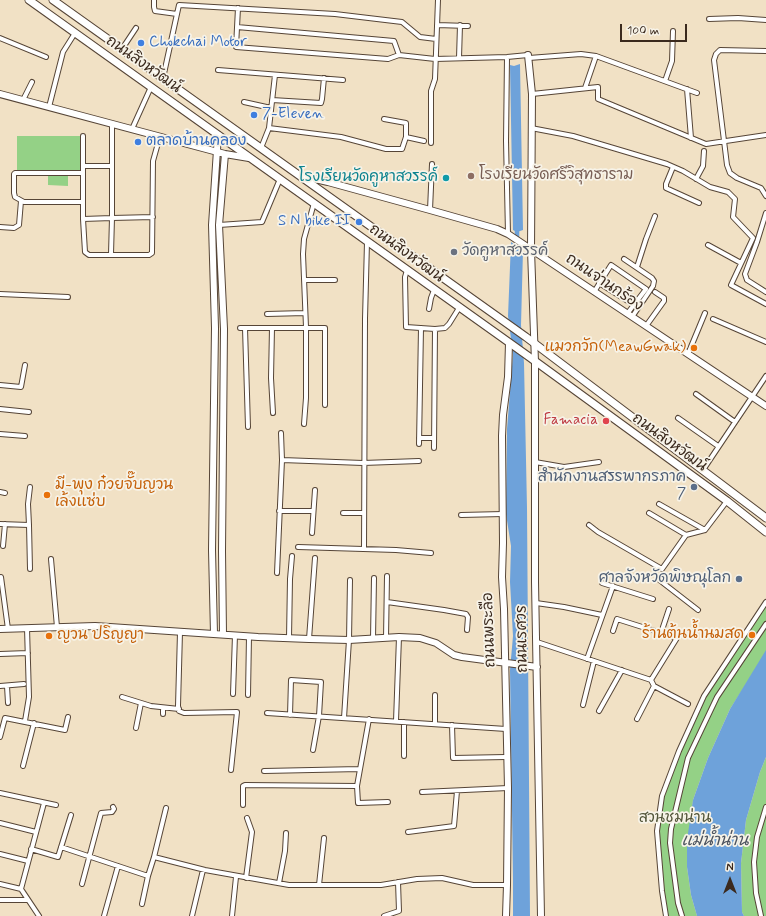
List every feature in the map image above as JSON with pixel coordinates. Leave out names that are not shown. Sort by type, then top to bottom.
[{"type":"main road","name":"ถนนสิงหวัฒน์","points":[[29,0],[528,356],[727,501],[766,532]]},
{"type":"main road","name":"ถนนสิงหวัฒน์","points":[[53,0],[504,321],[766,518]]},
{"type":"main road","points":[[696,479],[703,470]]},
{"type":"street","points":[[154,0],[154,8],[156,11],[177,14]]},
{"type":"street","points":[[431,142],[431,91],[434,79],[438,0]]},
{"type":"street","points":[[163,78],[179,5],[335,14],[402,22],[420,37],[436,39]]},
{"type":"street","points":[[238,8],[236,47],[388,59],[399,55],[459,58],[581,54],[596,56],[697,93]]},
{"type":"street","points":[[709,19],[738,18],[766,20]]},
{"type":"street","points":[[436,25],[468,26]]},
{"type":"street","points":[[459,58],[460,25]]},
{"type":"street","points":[[237,27],[394,41],[399,55]]},
{"type":"street","points":[[122,49],[136,28]]},
{"type":"street","points":[[666,81],[672,61],[673,31]]},
{"type":"street","points":[[49,107],[63,52],[75,33]]},
{"type":"street","points":[[0,38],[46,57]]},
{"type":"street","points":[[766,50],[720,50],[716,54],[714,60],[727,165],[730,173],[737,178],[762,188],[766,196]]},
{"type":"street","name":"ถนนเรศวร","points":[[529,56],[532,94],[531,250],[533,343],[535,362],[536,642],[534,667],[541,916]]},
{"type":"street","points":[[585,88],[596,56]]},
{"type":"street","points":[[507,57],[506,141],[508,234]]},
{"type":"street","points":[[218,70],[343,80]]},
{"type":"street","points":[[261,148],[269,128],[275,75]]},
{"type":"street","points":[[272,100],[321,103],[324,78]]},
{"type":"street","points":[[23,100],[32,82]]},
{"type":"street","points":[[132,129],[151,87]]},
{"type":"street","points":[[532,94],[598,87],[598,99],[706,144],[766,136]]},
{"type":"street","points":[[687,89],[691,138]]},
{"type":"street","points":[[0,94],[225,154],[249,158]]},
{"type":"street","points":[[244,102],[271,108]]},
{"type":"street","points":[[269,128],[341,137],[386,149],[402,150],[406,137],[406,123],[384,119]]},
{"type":"street","points":[[111,254],[112,124]]},
{"type":"street","points":[[532,128],[572,136],[654,160],[673,167],[710,187],[728,192],[735,199],[733,217],[753,238],[731,285],[766,304]]},
{"type":"street","points":[[214,634],[212,550],[215,328],[212,225],[218,135]]},
{"type":"street","points":[[83,136],[83,219],[86,254],[152,254],[153,161],[160,136]]},
{"type":"street","points":[[406,137],[424,141]]},
{"type":"street","points":[[696,179],[703,166],[704,151]]},
{"type":"street","points":[[223,634],[222,551],[224,329],[219,225],[225,154]]},
{"type":"street","points":[[430,210],[432,164]]},
{"type":"street","points":[[83,166],[112,166]]},
{"type":"street","points":[[673,167],[666,184],[666,188],[699,204]]},
{"type":"street","points":[[83,173],[15,173],[14,196],[21,201],[49,203],[83,202]]},
{"type":"street","name":"ถนนจ่านกร้อง","points":[[300,176],[430,210],[497,229],[508,234],[766,406]]},
{"type":"street","points":[[219,225],[262,222],[280,179]]},
{"type":"street","points":[[0,227],[14,228],[19,225],[21,201]]},
{"type":"street","points":[[304,424],[306,398],[306,313],[303,254],[304,239],[314,203]]},
{"type":"street","points":[[766,213],[758,242],[745,274],[747,280],[766,292]]},
{"type":"street","points":[[637,267],[655,216]]},
{"type":"street","points":[[83,219],[153,217]]},
{"type":"street","points":[[364,549],[363,463],[367,242]]},
{"type":"street","points":[[708,245],[741,263]]},
{"type":"street","points":[[624,259],[652,278],[654,282],[630,316]]},
{"type":"street","points":[[594,292],[611,265],[646,289],[634,305],[630,316]]},
{"type":"street","points":[[407,270],[405,277],[406,327],[435,329],[447,326],[459,308]]},
{"type":"street","points":[[304,280],[335,280]]},
{"type":"street","points":[[599,284],[634,305]]},
{"type":"street","points":[[428,309],[434,290]]},
{"type":"street","points":[[646,326],[664,301],[663,297],[655,292]]},
{"type":"street","points":[[0,294],[68,297]]},
{"type":"street","points":[[267,314],[306,313]]},
{"type":"street","points":[[688,354],[705,313]]},
{"type":"street","points":[[713,319],[766,342]]},
{"type":"street","points":[[248,427],[242,328],[325,328],[325,405]]},
{"type":"street","points":[[272,328],[271,378],[273,413]]},
{"type":"street","points":[[419,444],[421,328]]},
{"type":"street","points":[[434,448],[435,329]]},
{"type":"street","name":"ถนนพระลือ","points":[[506,916],[508,788],[506,757],[506,664],[502,577],[502,436],[508,377],[509,343]]},
{"type":"street","points":[[0,385],[21,387],[25,365]]},
{"type":"street","points":[[703,470],[751,396],[766,376]]},
{"type":"street","points":[[696,394],[734,422]]},
{"type":"street","points":[[0,409],[29,412]]},
{"type":"street","points":[[678,418],[718,446]]},
{"type":"street","points":[[277,573],[282,460],[281,433]]},
{"type":"street","points":[[0,434],[25,436]]},
{"type":"street","points":[[419,438],[434,438]]},
{"type":"street","points":[[282,460],[363,463],[419,461]]},
{"type":"street","points":[[535,462],[564,467],[599,462]]},
{"type":"street","points":[[30,487],[28,504],[30,569]]},
{"type":"street","points":[[312,533],[315,490]]},
{"type":"street","points":[[589,525],[598,532],[662,569],[686,536],[705,530],[727,501]]},
{"type":"street","points":[[660,504],[705,530]]},
{"type":"street","points":[[279,511],[313,511]]},
{"type":"street","points":[[343,513],[364,513]]},
{"type":"street","points":[[649,513],[686,536]]},
{"type":"street","points":[[461,515],[503,514]]},
{"type":"street","points":[[3,546],[2,524],[29,525]]},
{"type":"street","points":[[298,547],[396,550],[431,553]]},
{"type":"street","points":[[289,638],[292,556]]},
{"type":"street","points":[[309,639],[314,558]]},
{"type":"street","points":[[51,559],[57,627]]},
{"type":"street","points":[[386,638],[387,576]]},
{"type":"street","points":[[1,577],[8,629]]},
{"type":"street","points":[[373,639],[374,578]]},
{"type":"street","points":[[658,579],[698,610]]},
{"type":"street","points":[[344,718],[349,640],[350,580]]},
{"type":"street","points":[[602,583],[653,599]]},
{"type":"street","points":[[587,659],[613,586]]},
{"type":"street","points":[[387,602],[466,614],[468,616],[467,630]]},
{"type":"street","points":[[666,916],[662,891],[657,831],[662,796],[679,751],[704,696],[766,602]]},
{"type":"street","points":[[536,604],[564,607],[602,615]]},
{"type":"street","points":[[661,632],[669,609]]},
{"type":"street","points":[[613,631],[617,619],[677,638],[651,680]]},
{"type":"street","points":[[682,916],[678,903],[670,843],[671,829],[688,758],[717,697],[766,624]]},
{"type":"street","points":[[0,629],[95,626],[309,639],[349,640],[399,637],[429,640],[454,655],[462,657],[534,667]]},
{"type":"street","points":[[25,721],[29,697],[27,628]]},
{"type":"street","points":[[179,709],[180,632]]},
{"type":"street","points":[[233,694],[235,635]]},
{"type":"street","points":[[248,695],[249,636]]},
{"type":"street","points":[[396,721],[399,637]]},
{"type":"street","points":[[536,642],[651,680],[654,686],[688,704]]},
{"type":"street","points":[[0,654],[28,653]]},
{"type":"street","points":[[583,705],[594,661]]},
{"type":"street","points":[[599,711],[622,670]]},
{"type":"street","points":[[290,715],[291,680],[321,682],[319,716],[313,750]]},
{"type":"street","points":[[0,686],[24,684]]},
{"type":"street","points":[[7,686],[8,703]]},
{"type":"street","points":[[637,719],[654,686]]},
{"type":"street","points":[[435,695],[435,724]]},
{"type":"street","points":[[122,697],[163,708],[179,709],[179,711],[184,713],[237,712],[231,770]]},
{"type":"street","points":[[136,728],[141,703]]},
{"type":"street","points":[[163,708],[163,714]]},
{"type":"street","points":[[267,713],[506,729]]},
{"type":"street","points":[[0,737],[5,718],[65,730],[68,717]]},
{"type":"street","points":[[369,719],[357,786],[358,803],[388,802]]},
{"type":"street","points":[[404,722],[404,756]]},
{"type":"street","points":[[23,766],[34,723]]},
{"type":"street","points":[[452,725],[453,758],[506,757]]},
{"type":"street","points":[[264,771],[360,769]]},
{"type":"street","points":[[243,805],[243,786],[245,785],[357,786]]},
{"type":"street","points":[[422,792],[508,788]]},
{"type":"street","points":[[408,832],[454,826],[457,791]]},
{"type":"street","points":[[0,793],[56,805]]},
{"type":"street","points":[[21,889],[44,803]]},
{"type":"street","points":[[82,884],[101,813],[112,812],[114,809],[113,807]]},
{"type":"street","points":[[761,916],[756,894],[754,862],[757,837],[766,807]]},
{"type":"street","points":[[142,904],[166,808]]},
{"type":"street","points":[[31,849],[58,857],[71,815]]},
{"type":"street","points":[[246,878],[252,832],[247,818]]},
{"type":"street","points":[[0,823],[36,832]]},
{"type":"street","points":[[279,883],[285,851],[286,833]]},
{"type":"street","points":[[318,885],[324,838]]},
{"type":"street","points":[[61,847],[148,876]]},
{"type":"street","points":[[0,854],[28,861]]},
{"type":"street","points":[[154,857],[203,870],[289,885],[381,885],[417,879],[442,878],[473,885],[507,885]]},
{"type":"street","points":[[104,916],[118,866]]},
{"type":"street","points":[[192,916],[203,870]]},
{"type":"street","points":[[232,916],[236,876]]},
{"type":"street","points":[[384,916],[399,911],[398,882]]},
{"type":"street","points":[[0,884],[21,889],[39,916]]},
{"type":"street","points":[[0,900],[28,900]]},
{"type":"green space","points":[[17,136],[83,136],[83,173],[68,173],[68,186],[48,185],[48,173],[17,173]]},
{"type":"green space","name":"สวนชมน่าน","points":[[766,606],[766,653],[730,709],[708,758],[693,800],[687,867],[691,895],[697,916],[666,916],[657,831],[663,793],[704,696]]},
{"type":"green space","name":"สวนชมน่าน","points":[[766,757],[766,916],[744,916],[742,912],[741,863],[746,820]]},
{"type":"water","points":[[520,64],[523,230],[517,232],[513,230],[510,65],[514,66]]},
{"type":"water","points":[[511,242],[523,250],[521,325],[524,363],[527,508],[530,916],[513,916],[510,670],[513,636],[510,582],[511,546],[506,514],[507,429],[513,354],[508,316]]},
{"type":"water","name":"แม่น้ำน่าน","points":[[766,650],[766,757],[746,820],[741,863],[742,912],[744,916],[697,916],[691,895],[687,867],[687,840],[693,800],[708,758],[730,709]]},
{"type":"waterway","points":[[517,226],[517,250]]},
{"type":"place","name":"Chokchai Motor","points":[[141,43]]},
{"type":"place","name":"7-Eleven","points":[[254,115]]},
{"type":"place","name":"ตลาดบ้านคลอง","points":[[138,142]]},
{"type":"place","name":"โรงเรียนวัดศรีวิสุทธาราม","points":[[471,176]]},
{"type":"place","name":"โรงเรียนวัดคูหาสวรรค์","points":[[446,178]]},
{"type":"place","name":"S N bike II","points":[[359,222]]},
{"type":"place","name":"วัดคูหาสวรรค์","points":[[454,252]]},
{"type":"place","name":"แมวกวัก(MeawGwak)","points":[[694,348]]},
{"type":"place","name":"Famacia","points":[[606,421]]},
{"type":"place","name":"สำนักงานสรรพากรภาค 7","points":[[694,487]]},
{"type":"place","name":"มี-พุง ก๋วยจั๊บญวน เล้งแซ่บ","points":[[47,495]]},
{"type":"place","name":"ศาลจังหวัดพิษณุโลก","points":[[739,579]]},
{"type":"place","name":"ร้านต้นน้ำนมสด","points":[[752,635]]},
{"type":"place","name":"ญวน ปริญญา","points":[[49,636]]}]
